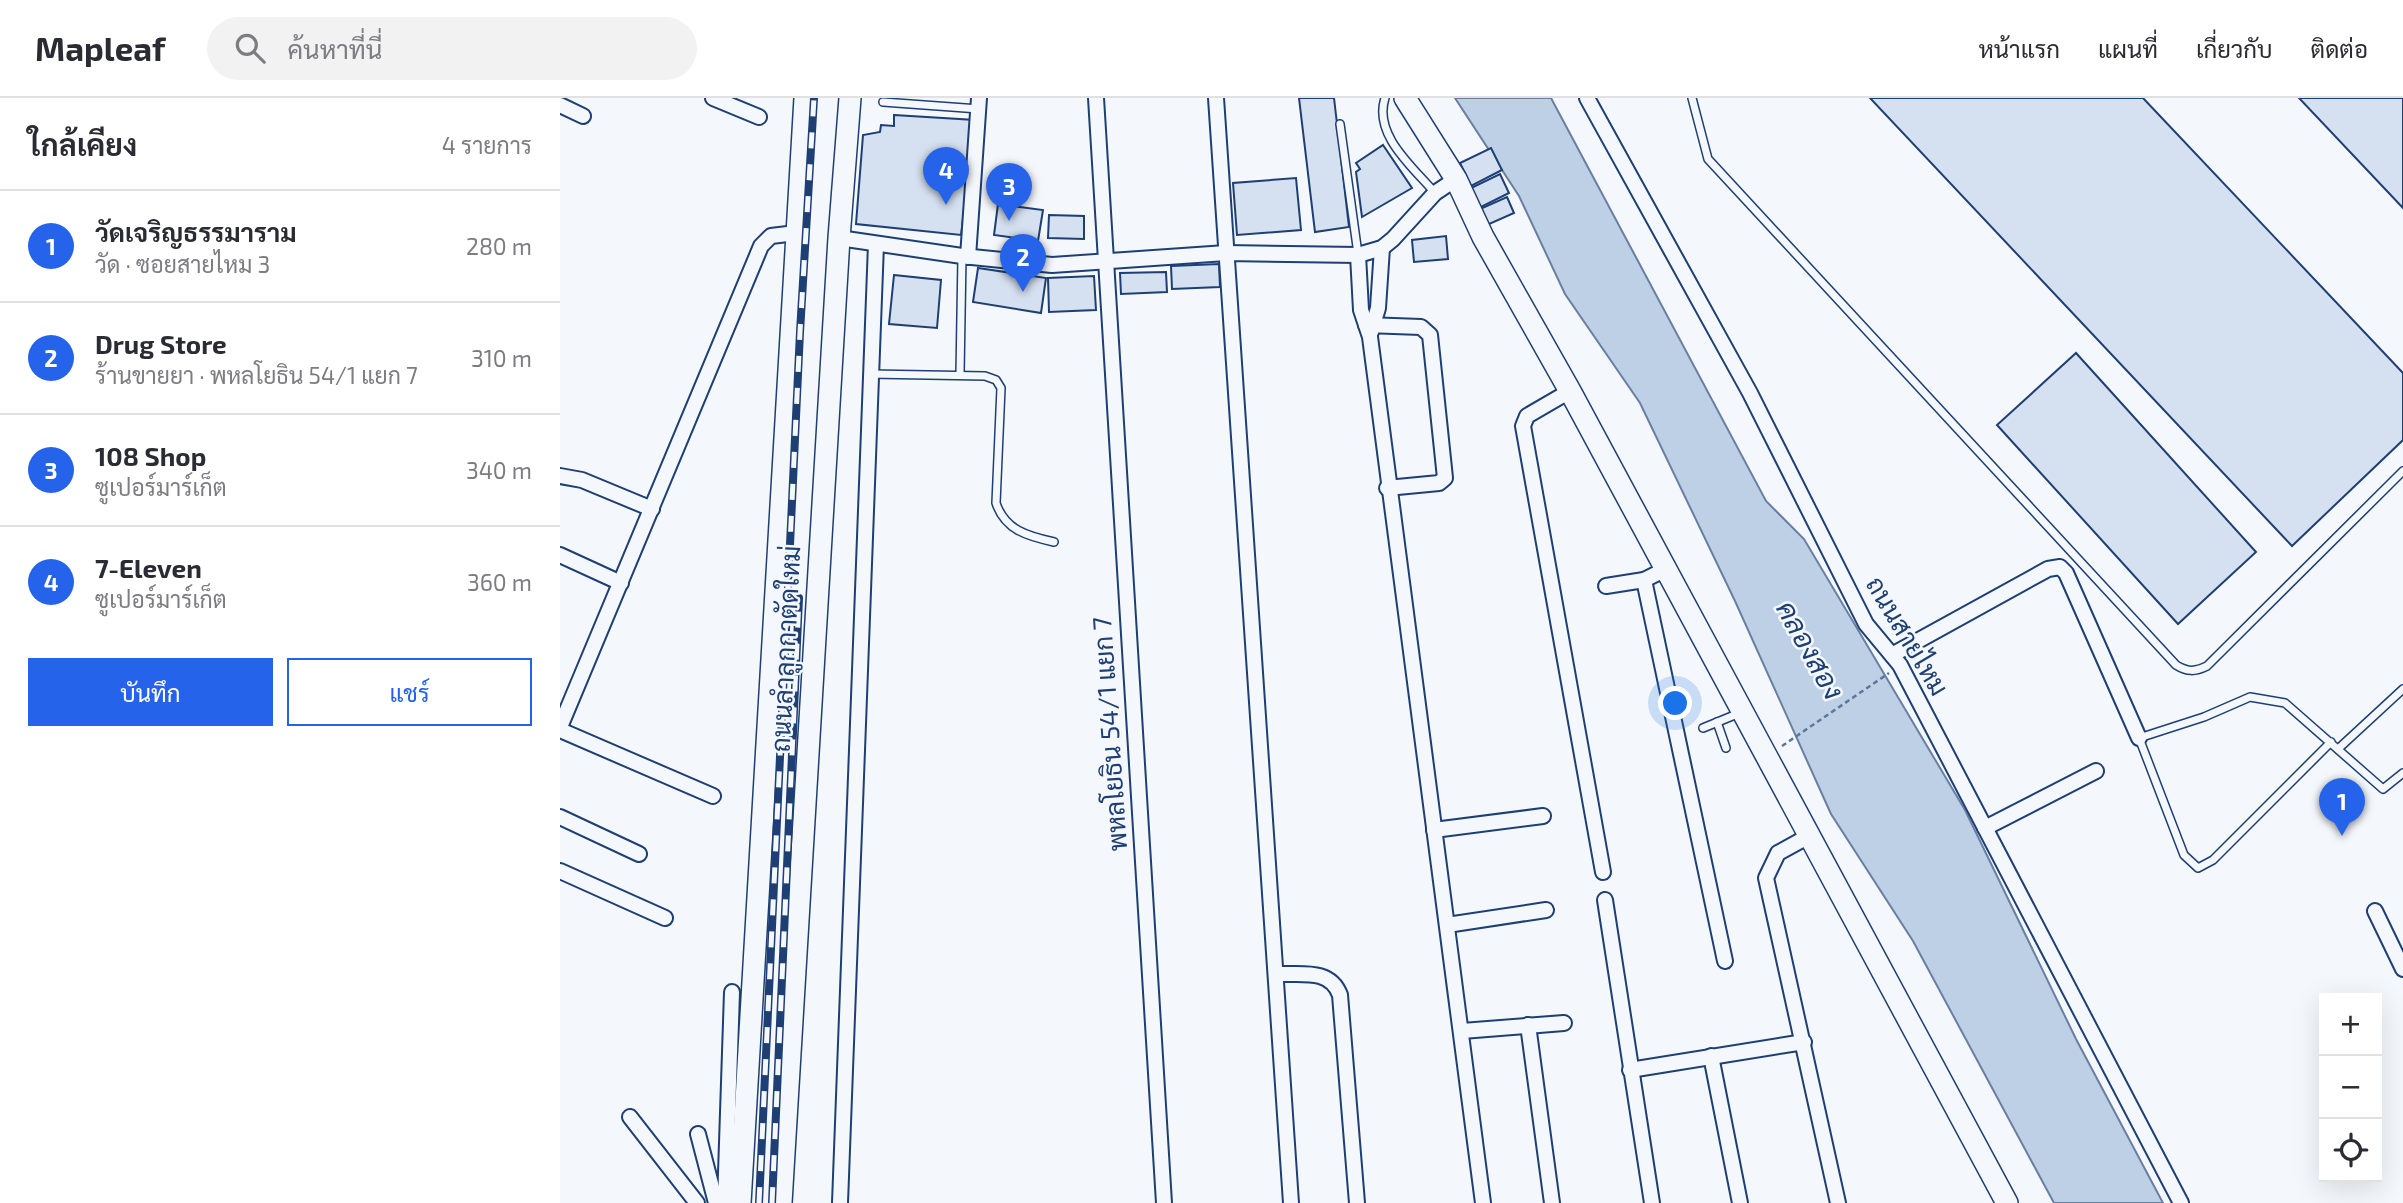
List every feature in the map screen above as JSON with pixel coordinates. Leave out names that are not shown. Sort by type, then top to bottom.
[{"type":"main road","name":"ถนนลำลูกกาตัดใหม่","points":[[740,1203],[805,98]]},
{"type":"main road","name":"ถนนลำลูกกาตัดใหม่","points":[[781,1203],[839,238],[850,98]]},
{"type":"main road","points":[[1405,98],[1456,179],[1483,237],[1570,391],[2007,1203]]},
{"type":"street","points":[[713,98],[736,102],[759,117]]},
{"type":"street","name":"พหลโยธิน 54/1 แยก 7","points":[[1096,98],[1104,263],[1164,1203]]},
{"type":"street","points":[[1216,98],[1291,1203]]},
{"type":"street","name":"ถนนสายไหม","points":[[1587,98],[1750,393],[1866,624],[1900,665],[2181,1203]]},
{"type":"street","points":[[965,257],[979,104]]},
{"type":"street","points":[[560,105],[583,116]]},
{"type":"street","points":[[839,238],[965,257],[1052,265],[1226,253],[1358,255],[1382,248],[1434,193],[1456,179]]},
{"type":"street","points":[[713,796],[560,725],[761,246],[771,236],[796,233]]},
{"type":"street","points":[[841,1203],[869,374],[876,244]]},
{"type":"street","points":[[1370,329],[1378,308],[1382,248]]},
{"type":"street","points":[[1358,255],[1361,310],[1370,329],[1387,488],[1483,1203]]},
{"type":"street","points":[[1370,329],[1421,327],[1430,335],[1446,473],[1439,483],[1387,488]]},
{"type":"street","points":[[1570,391],[1527,416],[1523,426],[1603,872]]},
{"type":"street","points":[[560,476],[582,480],[652,509]]},
{"type":"street","points":[[560,555],[621,583]]},
{"type":"street","points":[[1892,655],[2048,569],[2060,567],[2066,573],[2139,738]]},
{"type":"street","points":[[1606,586],[1644,580],[1666,569]]},
{"type":"street","points":[[1644,580],[1725,961]]},
{"type":"street","points":[[1985,828],[2096,771]]},
{"type":"street","points":[[1434,830],[1542,816]]},
{"type":"street","points":[[560,817],[639,854]]},
{"type":"street","points":[[1810,836],[1778,853],[1766,878],[1838,1203]]},
{"type":"street","points":[[560,872],[665,918]]},
{"type":"street","points":[[1605,900],[1652,1203]]},
{"type":"street","points":[[1447,925],[1546,910]]},
{"type":"street","points":[[2375,911],[2403,969]]},
{"type":"street","points":[[1276,974],[1324,976],[1336,983],[1340,995],[1357,1203]]},
{"type":"street","points":[[725,1203],[732,992]]},
{"type":"street","points":[[1462,1031],[1564,1023]]},
{"type":"street","points":[[1528,1025],[1552,1203]]},
{"type":"street","points":[[1630,1070],[1804,1042]]},
{"type":"street","points":[[1711,1056],[1740,1203]]},
{"type":"street","points":[[630,1118],[697,1203]]},
{"type":"street","points":[[698,1134],[716,1203]]},
{"type":"lane","points":[[1385,98],[1382,108],[1390,140],[1434,193]]},
{"type":"lane","points":[[1692,98],[1708,159],[2176,666],[2185,671],[2198,671],[2207,666],[2403,471]]},
{"type":"lane","points":[[883,102],[979,104]]},
{"type":"lane","points":[[1340,124],[1358,255]]},
{"type":"lane","points":[[960,374],[965,257]]},
{"type":"lane","points":[[869,374],[960,374],[985,376],[996,380],[1001,388],[996,503],[1000,515],[1021,533],[1054,542]]},
{"type":"lane","points":[[2338,749],[2403,689]]},
{"type":"lane","points":[[2330,743],[2213,860],[2198,868],[2185,855],[2139,738],[2204,718],[2250,697],[2285,703],[2383,789],[2403,773]]},
{"type":"lane","points":[[1703,728],[1742,712]]},
{"type":"lane","points":[[1717,722],[1726,748]]},
{"type":"path","points":[[1780,747],[1891,671]]},
{"type":"water","name":"คลองสอง","points":[[1455,98],[1551,98],[1766,501],[1804,539],[1965,810],[2076,1039],[2163,1203],[2054,1203],[1913,941],[1831,814],[1735,601],[1640,403],[1565,294],[1519,196]]},
{"type":"building","points":[[1299,98],[1334,98],[1349,227],[1315,232]]},
{"type":"building","points":[[1870,98],[2143,98],[2403,373],[2403,440],[2292,546]]},
{"type":"building","points":[[2299,98],[2403,98],[2403,208]]},
{"type":"building","points":[[894,115],[975,120],[961,235],[856,224],[863,135],[880,132],[881,125],[894,126]]},
{"type":"building","points":[[1383,145],[1412,188],[1362,217],[1356,172],[1360,169],[1356,163]]},
{"type":"building","points":[[1491,148],[1502,170],[1471,186],[1460,163]]},
{"type":"building","points":[[1500,174],[1509,193],[1479,208],[1469,189]]},
{"type":"building","points":[[1296,178],[1301,230],[1237,235],[1233,183]]},
{"type":"building","points":[[1507,197],[1514,213],[1487,225],[1480,209]]},
{"type":"building","points":[[998,204],[1043,210],[1038,241],[994,235]]},
{"type":"building","points":[[1049,215],[1084,216],[1084,239],[1048,238]]},
{"type":"building","points":[[1446,236],[1448,259],[1414,262],[1412,240]]},
{"type":"building","points":[[1219,264],[1220,287],[1172,289],[1171,266]]},
{"type":"building","points":[[978,268],[1046,278],[1041,313],[973,302]]},
{"type":"building","points":[[1166,272],[1167,292],[1121,294],[1120,273]]},
{"type":"building","points":[[894,275],[941,280],[937,328],[889,324]]},
{"type":"building","points":[[1094,276],[1096,310],[1049,312],[1048,278]]},
{"type":"building","points":[[2076,353],[2256,552],[2178,624],[1997,425]]},
{"type":"railway","points":[[759,1203],[800,332],[814,98]]},
{"type":"railway","points":[[772,1203],[799,598]]},
{"type":"place","name":"7-Eleven","points":[[946,205]]},
{"type":"place","name":"108 Shop","points":[[1009,221]]},
{"type":"place","name":"Drug Store","points":[[1023,292]]},
{"type":"place","name":"วัดเจริญธรรมาราม","points":[[2342,836]]}]
